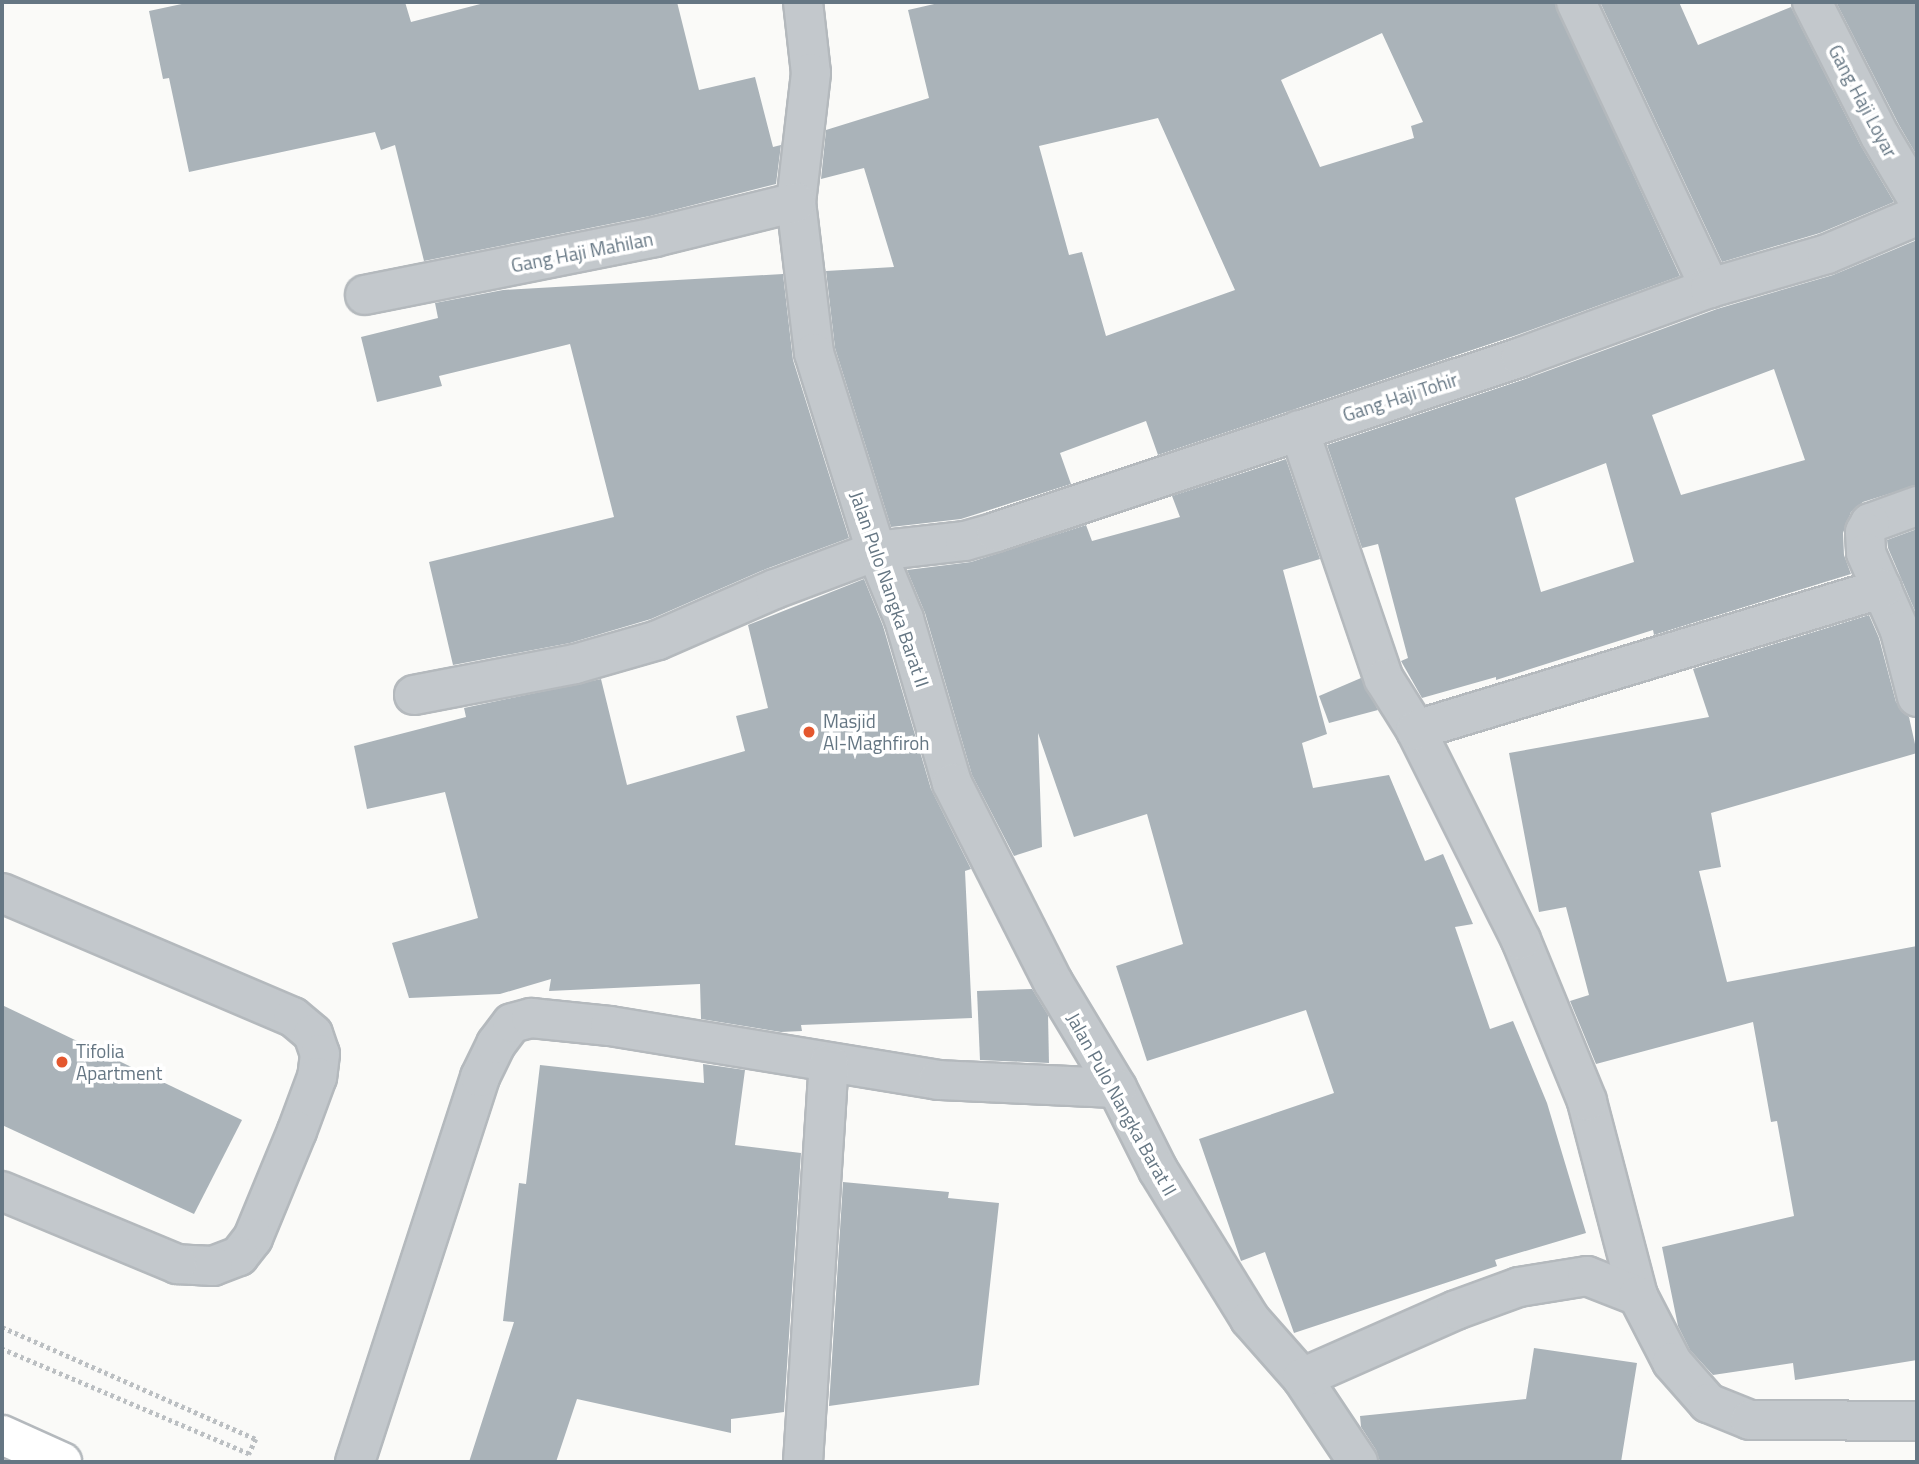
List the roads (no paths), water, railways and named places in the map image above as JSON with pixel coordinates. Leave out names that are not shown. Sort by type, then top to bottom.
[{"type":"highway","points":[[2,1436],[62,1462]]},
{"type":"street","name":"Jalan Pulo Nangka Barat II","points":[[803,2],[811,73],[796,202],[814,353],[876,551],[904,619],[952,783],[1053,982],[1117,1088],[1158,1170],[1250,1319],[1302,1378],[1358,1462]]},
{"type":"street","points":[[1576,2],[1710,288]]},
{"type":"street","name":"Gang Haji Loyar","points":[[1812,2],[1880,136],[1917,198]]},
{"type":"street","name":"Gang Haji Mahilan","points":[[365,295],[655,237],[796,202]]},
{"type":"street","name":"Gang Haji Tohir","points":[[414,695],[575,664],[658,640],[775,589],[876,551],[965,541],[1521,357],[1710,288],[1827,254],[1917,216]]},
{"type":"street","points":[[1299,430],[1384,679],[1416,730],[1521,940],[1587,1101],[1638,1296],[1672,1362],[1708,1403],[1750,1420],[1917,1421]]},
{"type":"street","points":[[1917,506],[1870,523],[1865,532],[1866,553],[1900,631],[1917,697]]},
{"type":"street","points":[[1416,730],[1882,588]]},
{"type":"street","points":[[2,893],[293,1017],[313,1034],[320,1054],[317,1077],[297,1131],[253,1238],[239,1256],[213,1266],[177,1264],[2,1191]]},
{"type":"street","points":[[355,1462],[480,1077],[496,1044],[512,1023],[531,1018],[610,1026],[938,1080],[1117,1088]]},
{"type":"street","points":[[803,1462],[828,1064]]},
{"type":"street","points":[[1302,1378],[1519,1287],[1587,1276],[1638,1296]]},
{"type":"place","name":"Masjid Al-Maghfiroh","points":[[809,732]]},
{"type":"place","name":"Tifolia Apartment","points":[[62,1062]]}]
